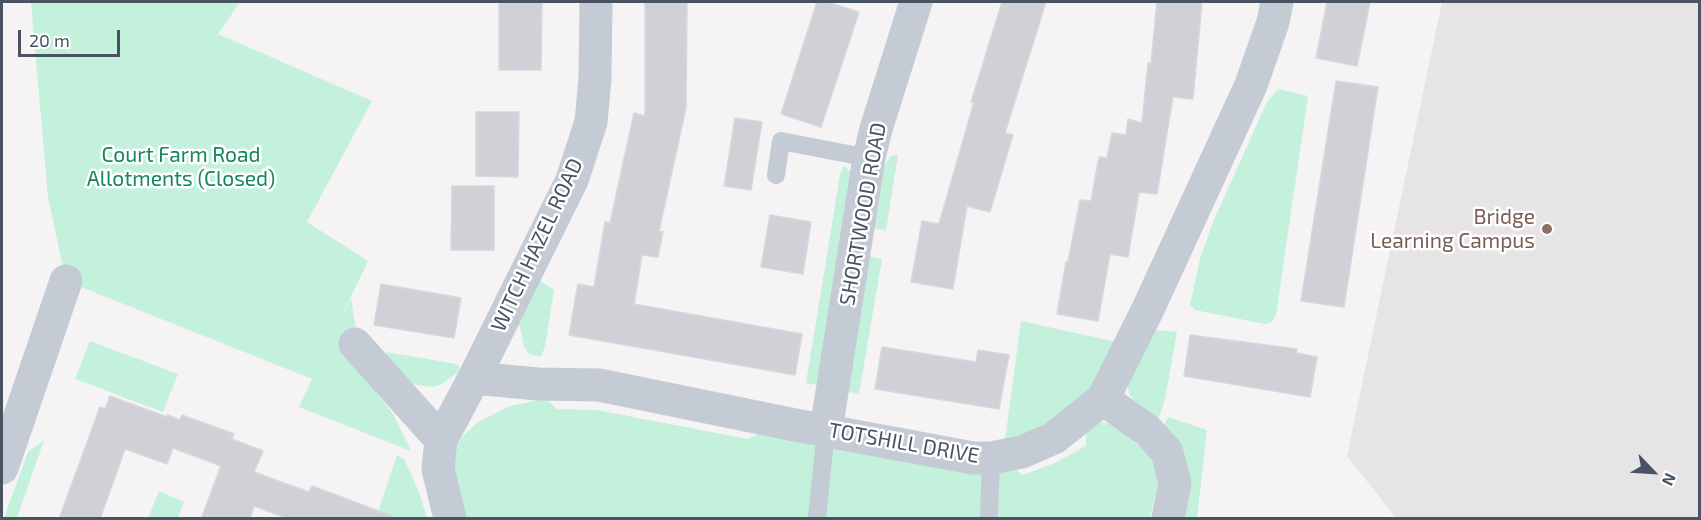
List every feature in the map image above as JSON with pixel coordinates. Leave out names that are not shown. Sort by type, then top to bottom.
[{"type":"street","name":"WITCH HAZEL ROAD","points":[[441,440],[572,180],[591,122],[595,78],[596,2]]},
{"type":"street","name":"SHORTWOOD ROAD","points":[[826,430],[869,158],[916,2]]},
{"type":"street","name":"TOTSHILL DRIVE","points":[[474,378],[538,384],[600,385],[973,458],[992,458],[1022,452],[1054,438],[1103,399],[1148,309],[1251,85],[1273,22],[1277,2]]},
{"type":"street","points":[[2,468],[66,281]]},
{"type":"street","points":[[355,344],[441,440],[438,469],[450,519]]},
{"type":"street","points":[[1103,399],[1148,431],[1167,453],[1175,483],[1168,519]]},
{"type":"lane","points":[[776,175],[781,141],[869,158]]},
{"type":"lane","points":[[817,519],[826,430]]},
{"type":"lane","points":[[989,519],[992,458]]},
{"type":"shaded area","name":"Bridge Learning Campus","points":[[1442,2],[1699,2],[1699,518],[1396,518],[1347,456]]},
{"type":"green space","name":"Court Farm Road Allotments (Closed)","points":[[31,2],[240,2],[218,34],[372,101],[307,222],[368,261],[338,324],[351,299],[357,336],[344,350],[393,414],[411,451],[299,407],[312,379],[66,281],[48,197]]},
{"type":"green space","points":[[1278,89],[1308,96],[1276,315],[1272,322],[1265,324],[1195,310],[1190,305],[1200,259],[1213,222],[1267,102]]},
{"type":"green space","points":[[898,155],[886,230],[873,228],[882,169],[891,156]]},
{"type":"green space","points":[[844,166],[850,171],[819,385],[806,383],[840,175]]},
{"type":"green space","points":[[867,256],[882,259],[859,394],[846,390]]},
{"type":"green space","points":[[537,279],[554,290],[545,346],[541,357],[529,354],[524,346],[519,323]]},
{"type":"green space","points":[[1021,321],[1117,342],[1087,395],[1035,432],[1005,440]]},
{"type":"green space","points":[[1154,330],[1177,332],[1165,399],[1158,420],[1135,402],[1129,394],[1128,387],[1129,380]]},
{"type":"green space","points":[[90,341],[178,374],[163,412],[75,379]]},
{"type":"green space","points":[[386,352],[457,364],[461,370],[442,384],[433,387],[417,385],[407,381],[388,360]]},
{"type":"green space","points":[[546,399],[557,409],[596,410],[748,439],[763,432],[1011,466],[1023,475],[1055,463],[1086,446],[1086,431],[1100,422],[1115,425],[1148,454],[1157,464],[1160,476],[1150,518],[466,518],[453,473],[454,454],[461,438],[477,423],[510,406]]},
{"type":"green space","points":[[1168,417],[1207,430],[1197,518],[1181,518],[1188,471],[1184,451],[1164,426]]},
{"type":"green space","points":[[44,440],[17,518],[4,518],[28,452]]},
{"type":"green space","points":[[397,455],[404,459],[419,492],[427,518],[376,518]]},
{"type":"green space","points":[[159,491],[184,502],[178,518],[148,518]]},
{"type":"building","points":[[499,2],[542,2],[541,70],[499,70]]},
{"type":"building","points":[[645,2],[687,2],[686,108],[659,231],[663,232],[658,257],[642,255],[634,304],[802,334],[795,375],[569,335],[578,284],[594,287],[605,222],[610,223],[634,113],[645,116]]},
{"type":"building","points":[[817,2],[827,2],[859,12],[821,127],[781,114]]},
{"type":"building","points":[[1002,2],[1046,2],[1005,133],[1013,135],[990,212],[967,206],[953,289],[911,282],[922,221],[939,224],[974,102],[971,102]]},
{"type":"building","points":[[1157,2],[1202,2],[1193,99],[1173,97],[1157,194],[1139,192],[1128,257],[1110,254],[1098,321],[1057,314],[1080,200],[1091,201],[1099,157],[1107,158],[1112,133],[1126,135],[1128,119],[1142,123]]},
{"type":"building","points":[[1327,2],[1370,2],[1357,66],[1316,58]]},
{"type":"building","points":[[1336,81],[1378,87],[1344,307],[1301,301]]},
{"type":"building","points":[[476,112],[519,112],[518,177],[476,176]]},
{"type":"building","points":[[735,118],[762,122],[751,190],[724,186]]},
{"type":"building","points":[[452,186],[494,186],[494,250],[451,250]]},
{"type":"building","points":[[770,215],[811,222],[803,274],[761,267]]},
{"type":"building","points":[[381,284],[461,298],[454,338],[374,325]]},
{"type":"building","points":[[1190,335],[1297,349],[1296,353],[1317,357],[1310,397],[1184,376]]},
{"type":"building","points":[[882,347],[976,362],[978,350],[1009,355],[999,409],[875,389]]},
{"type":"building","points":[[110,396],[167,417],[168,415],[180,420],[182,415],[234,434],[232,439],[263,451],[254,472],[309,492],[312,486],[392,516],[392,519],[289,519],[254,506],[250,519],[201,519],[221,466],[173,448],[167,464],[125,449],[100,519],[59,519],[100,407],[105,409]]},
{"type":"place","name":"Bridge Learning Campus","points":[[1547,229]]}]
